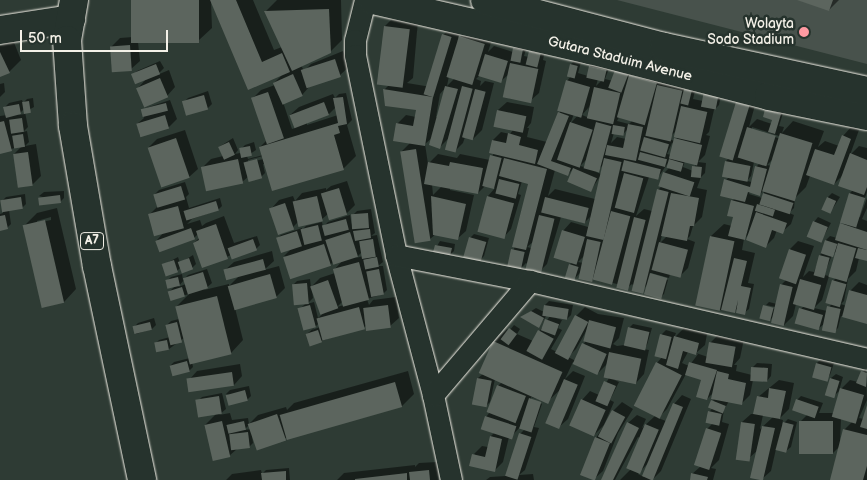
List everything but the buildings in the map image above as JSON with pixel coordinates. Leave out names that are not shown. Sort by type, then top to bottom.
[{"type":"main road","name":"Gutara Staduim Avenue","points":[[374,0],[590,50],[769,96],[867,116]]},
{"type":"main road","points":[[486,0],[664,47],[867,91]]},
{"type":"main road","points":[[0,30],[72,9]]},
{"type":"main road","name":"A7","points":[[72,9],[67,40],[73,126],[96,266],[142,480]]},
{"type":"street","points":[[366,0],[355,40],[355,55],[396,256],[433,395],[451,480]]},
{"type":"street","points":[[396,256],[530,281],[867,359]]},
{"type":"street","points":[[433,395],[530,281]]},
{"type":"shaded area","name":"Wolayta Sodo Stadium","points":[[617,0],[867,0],[867,64]]},
{"type":"place","name":"Wolayta Sodo Stadium","points":[[804,32]]}]
